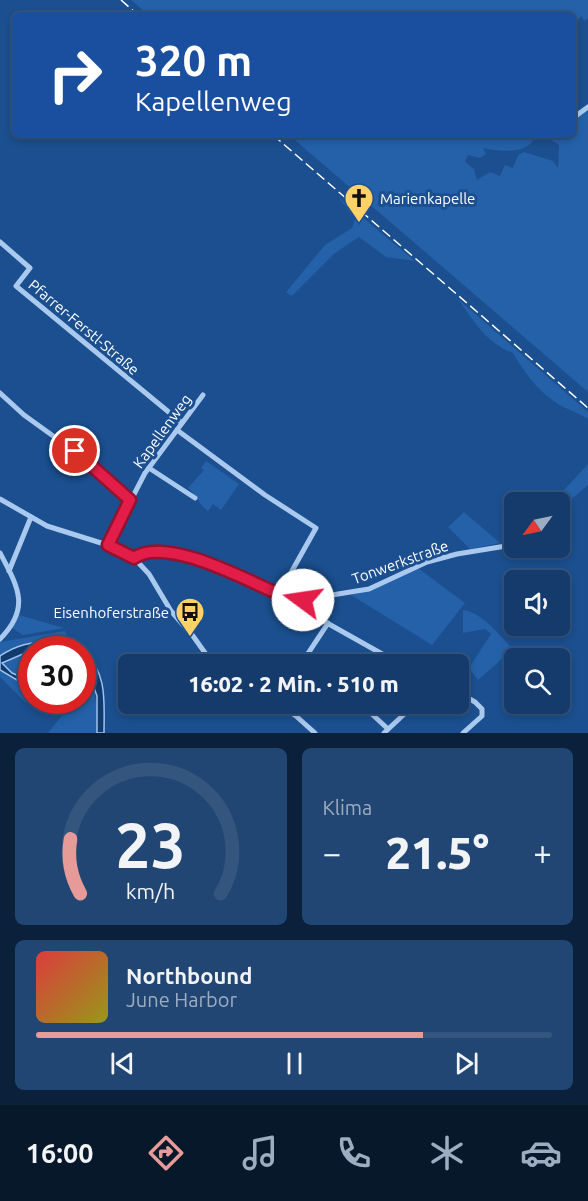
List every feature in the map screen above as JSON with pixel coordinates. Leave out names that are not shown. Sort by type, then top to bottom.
[{"type":"street","name":"Pfarrer-Ferstl-Straße","points":[[2,243],[30,268],[16,286],[182,423]]},
{"type":"street","points":[[0,393],[24,415],[99,470],[130,500]]},
{"type":"street","name":"Kapellenweg","points":[[108,545],[149,468],[203,395]]},
{"type":"street","points":[[177,430],[266,495],[316,528],[279,594]]},
{"type":"street","points":[[149,468],[195,498]]},
{"type":"street","points":[[0,499],[57,530],[108,545],[134,558],[149,574],[171,611],[206,654]]},
{"type":"street","points":[[9,571],[31,517]]},
{"type":"street","name":"Tonwerkstraße","points":[[134,558],[141,553],[149,552],[179,554],[279,594],[301,600],[348,594],[388,581],[440,558],[504,546]]},
{"type":"street","points":[[0,553],[20,601],[15,619],[0,639]]},
{"type":"street","points":[[311,614],[382,654]]},
{"type":"street","points":[[309,654],[328,623]]},
{"type":"street","points":[[464,733],[482,716],[482,709],[469,700]]},
{"type":"street","points":[[293,714],[315,733]]},
{"type":"street","points":[[370,714],[386,731],[404,714]]},
{"type":"shaded area","points":[[131,0],[588,0],[588,18],[584,21],[582,16],[576,21],[576,12],[145,12]]},
{"type":"shaded area","points":[[588,109],[588,392],[292,138],[534,138],[531,143],[521,149],[501,151],[483,148],[486,154],[480,158],[468,155],[465,162],[474,169],[477,180],[490,172],[500,176],[505,165],[513,168],[518,155],[524,152],[553,161],[558,168],[559,145],[551,140],[552,138],[576,138],[576,117]]},
{"type":"shaded area","points":[[339,198],[415,261],[386,257],[359,237],[335,253],[292,296],[286,292],[325,245],[352,228],[355,219]]},
{"type":"shaded area","points":[[458,299],[588,412],[588,419],[542,392],[513,353],[488,337]]},
{"type":"shaded area","points":[[206,461],[239,484],[221,510],[213,504],[208,511],[188,488],[204,470],[201,468]]},
{"type":"shaded area","points":[[588,464],[588,485],[570,500],[570,492],[562,492]]},
{"type":"shaded area","points":[[464,512],[500,543],[470,549],[448,527]]},
{"type":"shaded area","points":[[418,568],[465,603],[432,645],[351,595],[370,591]]},
{"type":"shaded area","points":[[463,610],[484,620],[512,648],[504,648],[504,657],[478,680],[469,668],[491,634],[485,629],[463,633]]},
{"type":"shaded area","points":[[19,615],[64,628],[23,635],[12,628]]},
{"type":"shaded area","points":[[65,631],[67,636],[35,636]]},
{"type":"shaded area","points":[[18,639],[18,651],[0,656],[0,642]]},
{"type":"shaded area","points":[[18,647],[18,656],[2,663],[18,676],[18,680],[0,670],[0,656]]},
{"type":"shaded area","points":[[17,654],[18,695],[0,677],[0,664]]},
{"type":"shaded area","points":[[96,668],[103,689],[104,733],[97,733]]},
{"type":"shaded area","points":[[96,705],[97,733],[48,733],[63,714],[96,714]]},
{"type":"railway","points":[[121,0],[135,12]]},
{"type":"railway","points":[[276,138],[588,408]]},
{"type":"place","name":"Marienkapelle","points":[[359,224]]},
{"type":"place","name":"Eisenhoferstraße","points":[[190,638]]},
{"type":"route","points":[[75,451],[130,500],[108,545],[134,558],[141,553],[157,551],[188,556],[290,599],[303,600]]}]
